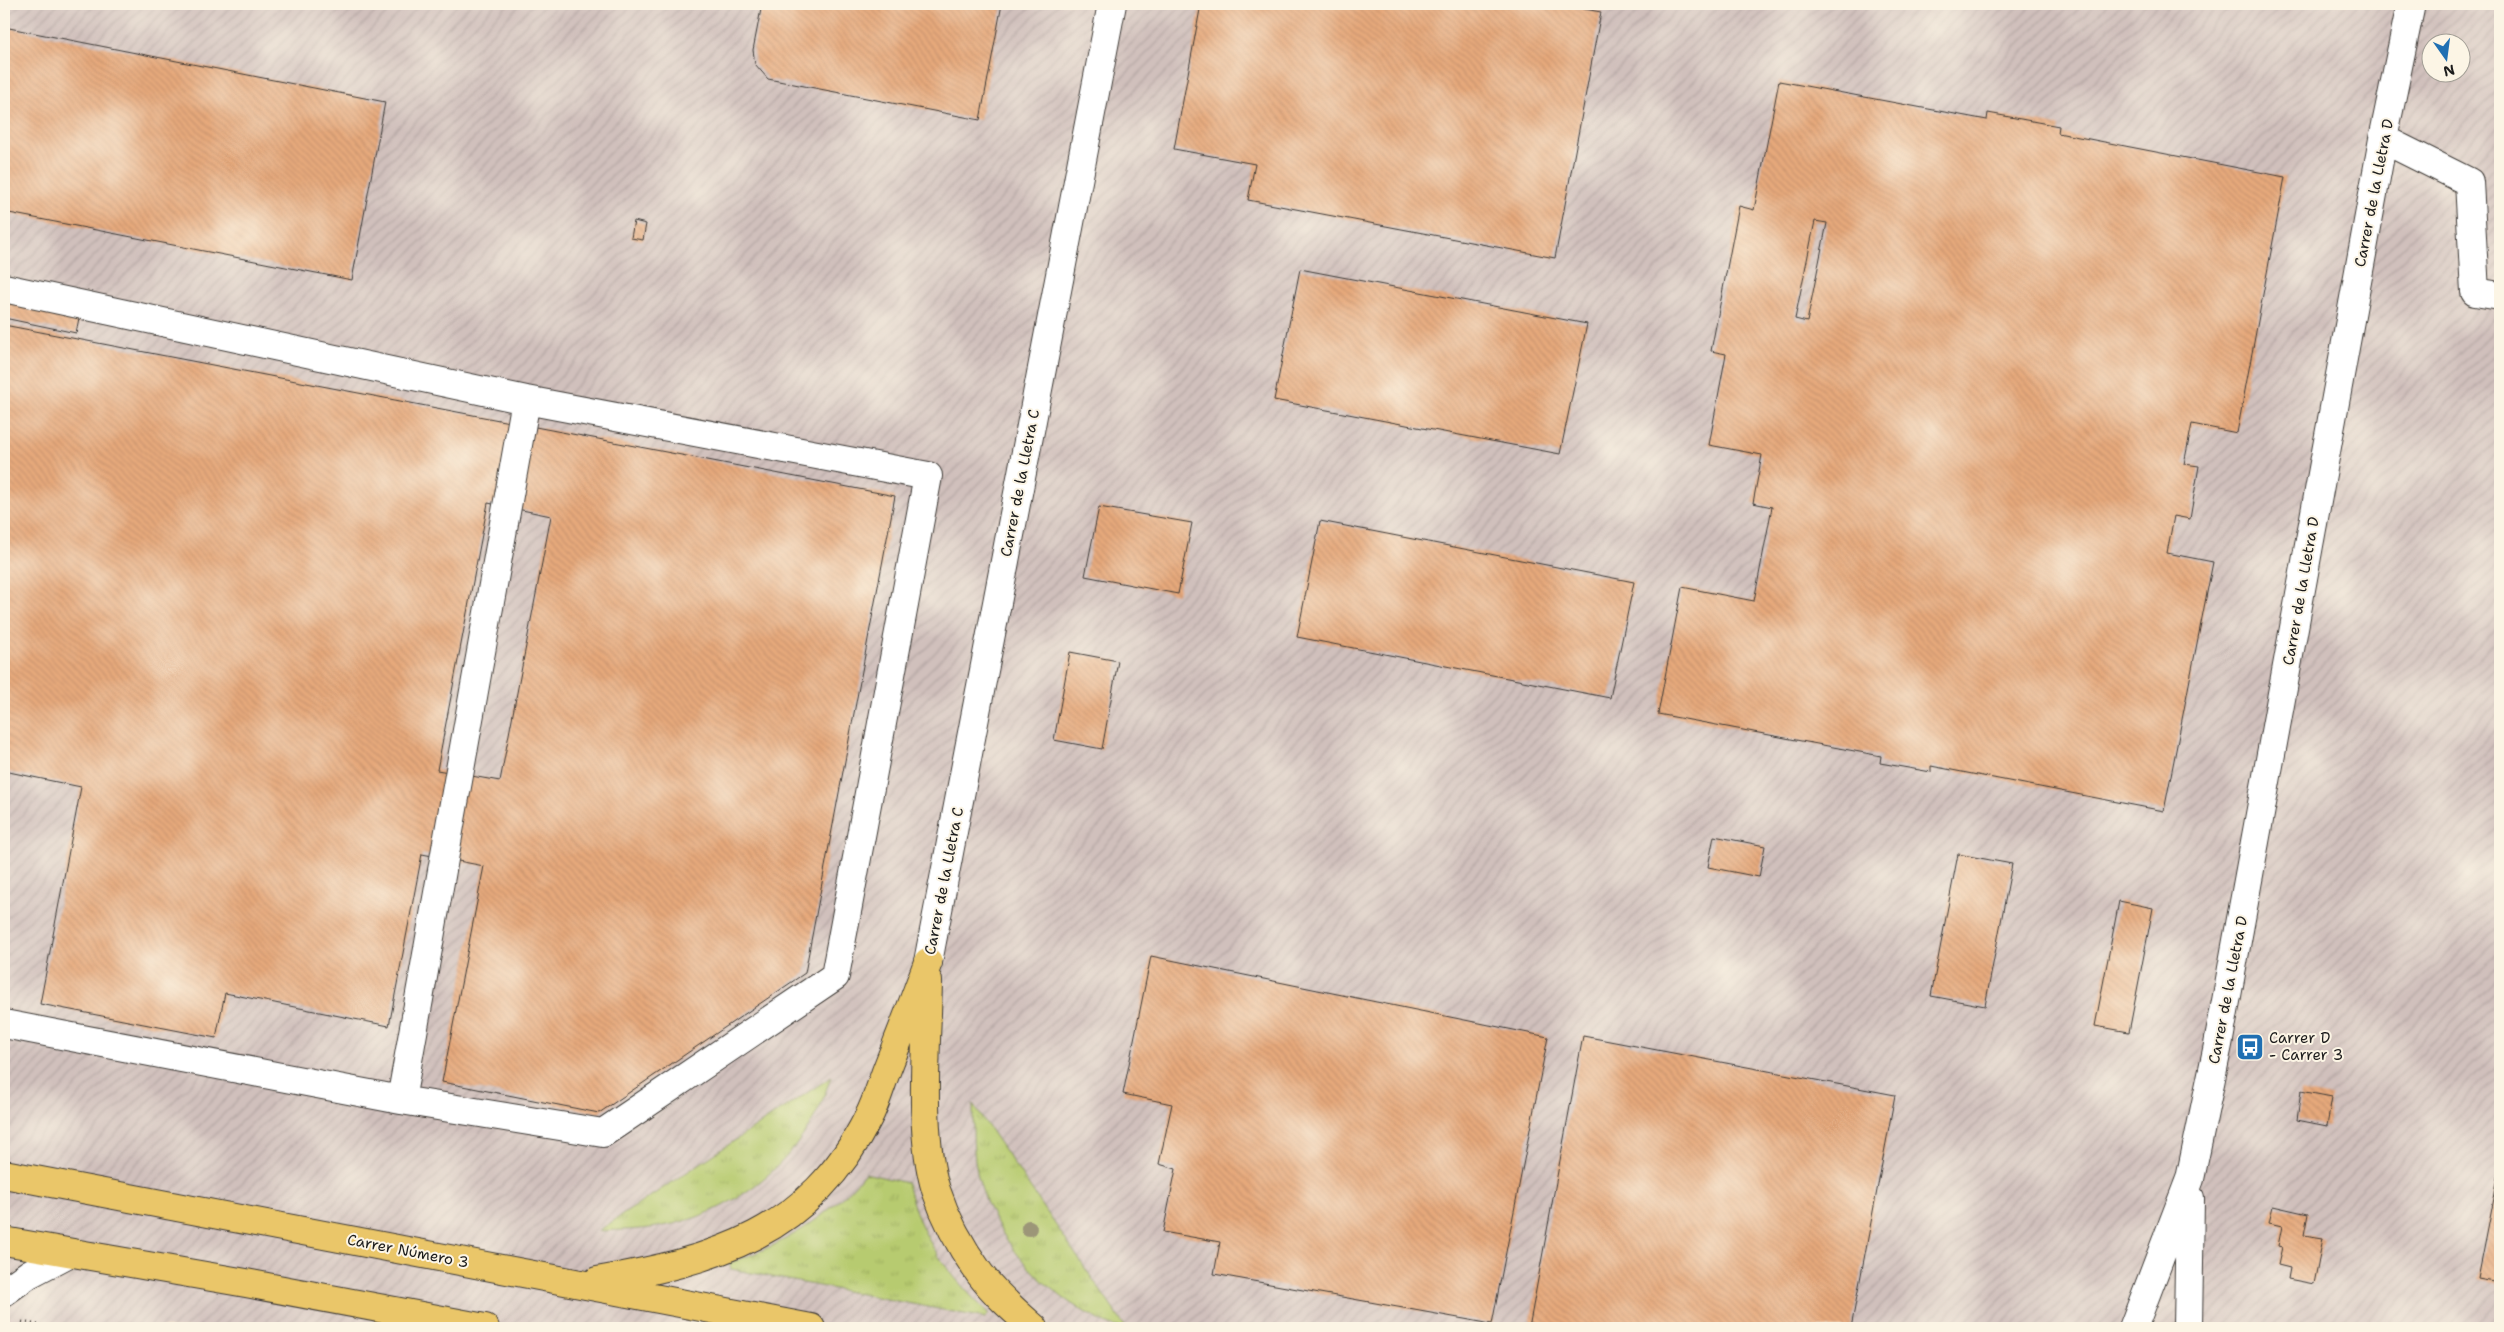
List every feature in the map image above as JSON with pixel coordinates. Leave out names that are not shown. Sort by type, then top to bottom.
[{"type":"main road","points":[[581,1284],[660,1270],[705,1257],[750,1238],[789,1216],[817,1191],[844,1157],[868,1118],[928,962]]},
{"type":"main road","points":[[928,962],[926,1112],[929,1150],[936,1189],[953,1232],[981,1276],[1034,1328]]},
{"type":"main road","name":"Carrer Número 3","points":[[4,1174],[812,1328]]},
{"type":"main road","points":[[4,1241],[67,1254],[246,1282],[485,1328]]},
{"type":"street","name":"Carrer de la Lletra C","points":[[928,962],[1112,4]]},
{"type":"street","name":"Carrer de la Lletra D","points":[[2133,1328],[2190,1179],[2218,1045],[2384,139],[2411,4]]},
{"type":"street","points":[[2384,139],[2469,182],[2474,292],[2500,296]]},
{"type":"street","points":[[4,288],[526,400],[928,476],[836,976],[604,1133],[401,1100],[4,1024]]},
{"type":"street","points":[[401,1100],[526,400]]},
{"type":"street","name":"Carrer de la Lletra D","points":[[2188,1328],[2190,1179]]},
{"type":"street","points":[[4,1292],[29,1274],[67,1254]]},
{"type":"path","points":[[13,1320],[56,1328]]},
{"type":"shaded area","points":[[4,4],[2500,4],[2500,1328],[4,1328]]},
{"type":"green space","points":[[831,1077],[822,1102],[802,1136],[771,1173],[752,1188],[710,1212],[687,1220],[663,1226],[631,1230],[598,1231]]},
{"type":"green space","points":[[973,1104],[1126,1328],[1107,1324],[1071,1304],[1037,1276],[1009,1243],[988,1205],[977,1174]]},
{"type":"green space","points":[[865,1173],[907,1183],[920,1222],[928,1239],[961,1285],[989,1314],[985,1318],[731,1269],[729,1263],[787,1238],[820,1217],[836,1204]]},
{"type":"building","points":[[762,4],[1002,4],[980,120],[768,79],[755,64],[753,50]]},
{"type":"building","points":[[1201,4],[1557,4],[1601,12],[1555,258],[1248,200],[1255,164],[1174,149]]},
{"type":"building","points":[[4,27],[385,102],[352,280],[4,212]]},
{"type":"building","points":[[1779,81],[1987,120],[1988,113],[2059,126],[2058,133],[2285,177],[2237,433],[2192,424],[2184,464],[2199,466],[2190,519],[2174,516],[2167,553],[2213,562],[2164,811],[1931,766],[1931,772],[1880,763],[1881,756],[1658,714],[1682,587],[1754,601],[1772,507],[1753,503],[1762,455],[1709,445],[1726,354],[1711,351],[1739,206],[1754,210]],"holes":[[[1815,221],[1827,223],[1807,322],[1795,319]]]},
{"type":"building","points":[[634,221],[646,224],[643,240],[631,238]]},
{"type":"building","points":[[1300,269],[1587,324],[1560,454],[1274,400]]},
{"type":"building","points":[[4,298],[80,313],[76,333],[4,318]]},
{"type":"building","points":[[4,325],[895,496],[805,973],[599,1113],[442,1082],[484,866],[422,854],[389,1026],[225,993],[216,1038],[40,1004],[81,787],[4,771]],"holes":[[[488,503],[551,516],[500,781],[437,770]]]},
{"type":"building","points":[[1099,507],[1192,523],[1178,594],[1085,576]]},
{"type":"building","points":[[1320,521],[1634,582],[1610,698],[1297,637]]},
{"type":"building","points":[[1070,652],[1118,661],[1102,749],[1054,740]]},
{"type":"building","points":[[1714,836],[1765,846],[1759,877],[1708,867]]},
{"type":"building","points":[[1958,854],[2012,864],[1985,1006],[1931,996]]},
{"type":"building","points":[[2119,901],[2153,908],[2129,1032],[2095,1026]]},
{"type":"building","points":[[1151,956],[1548,1037],[1492,1324],[1214,1274],[1220,1242],[1163,1232],[1176,1169],[1159,1164],[1172,1104],[1123,1094]]},
{"type":"building","points":[[1583,1036],[1895,1095],[1851,1328],[1529,1328]]},
{"type":"building","points":[[2301,1091],[2332,1097],[2327,1126],[2297,1120]]},
{"type":"building","points":[[2500,1173],[2500,1283],[2478,1279]]},
{"type":"building","points":[[2273,1206],[2308,1214],[2304,1235],[2323,1238],[2314,1284],[2288,1279],[2290,1268],[2278,1265],[2282,1247],[2278,1246],[2282,1226],[2269,1223]]},
{"type":"place","name":"Carrer D - Carrer 3","points":[[2250,1047]]}]
